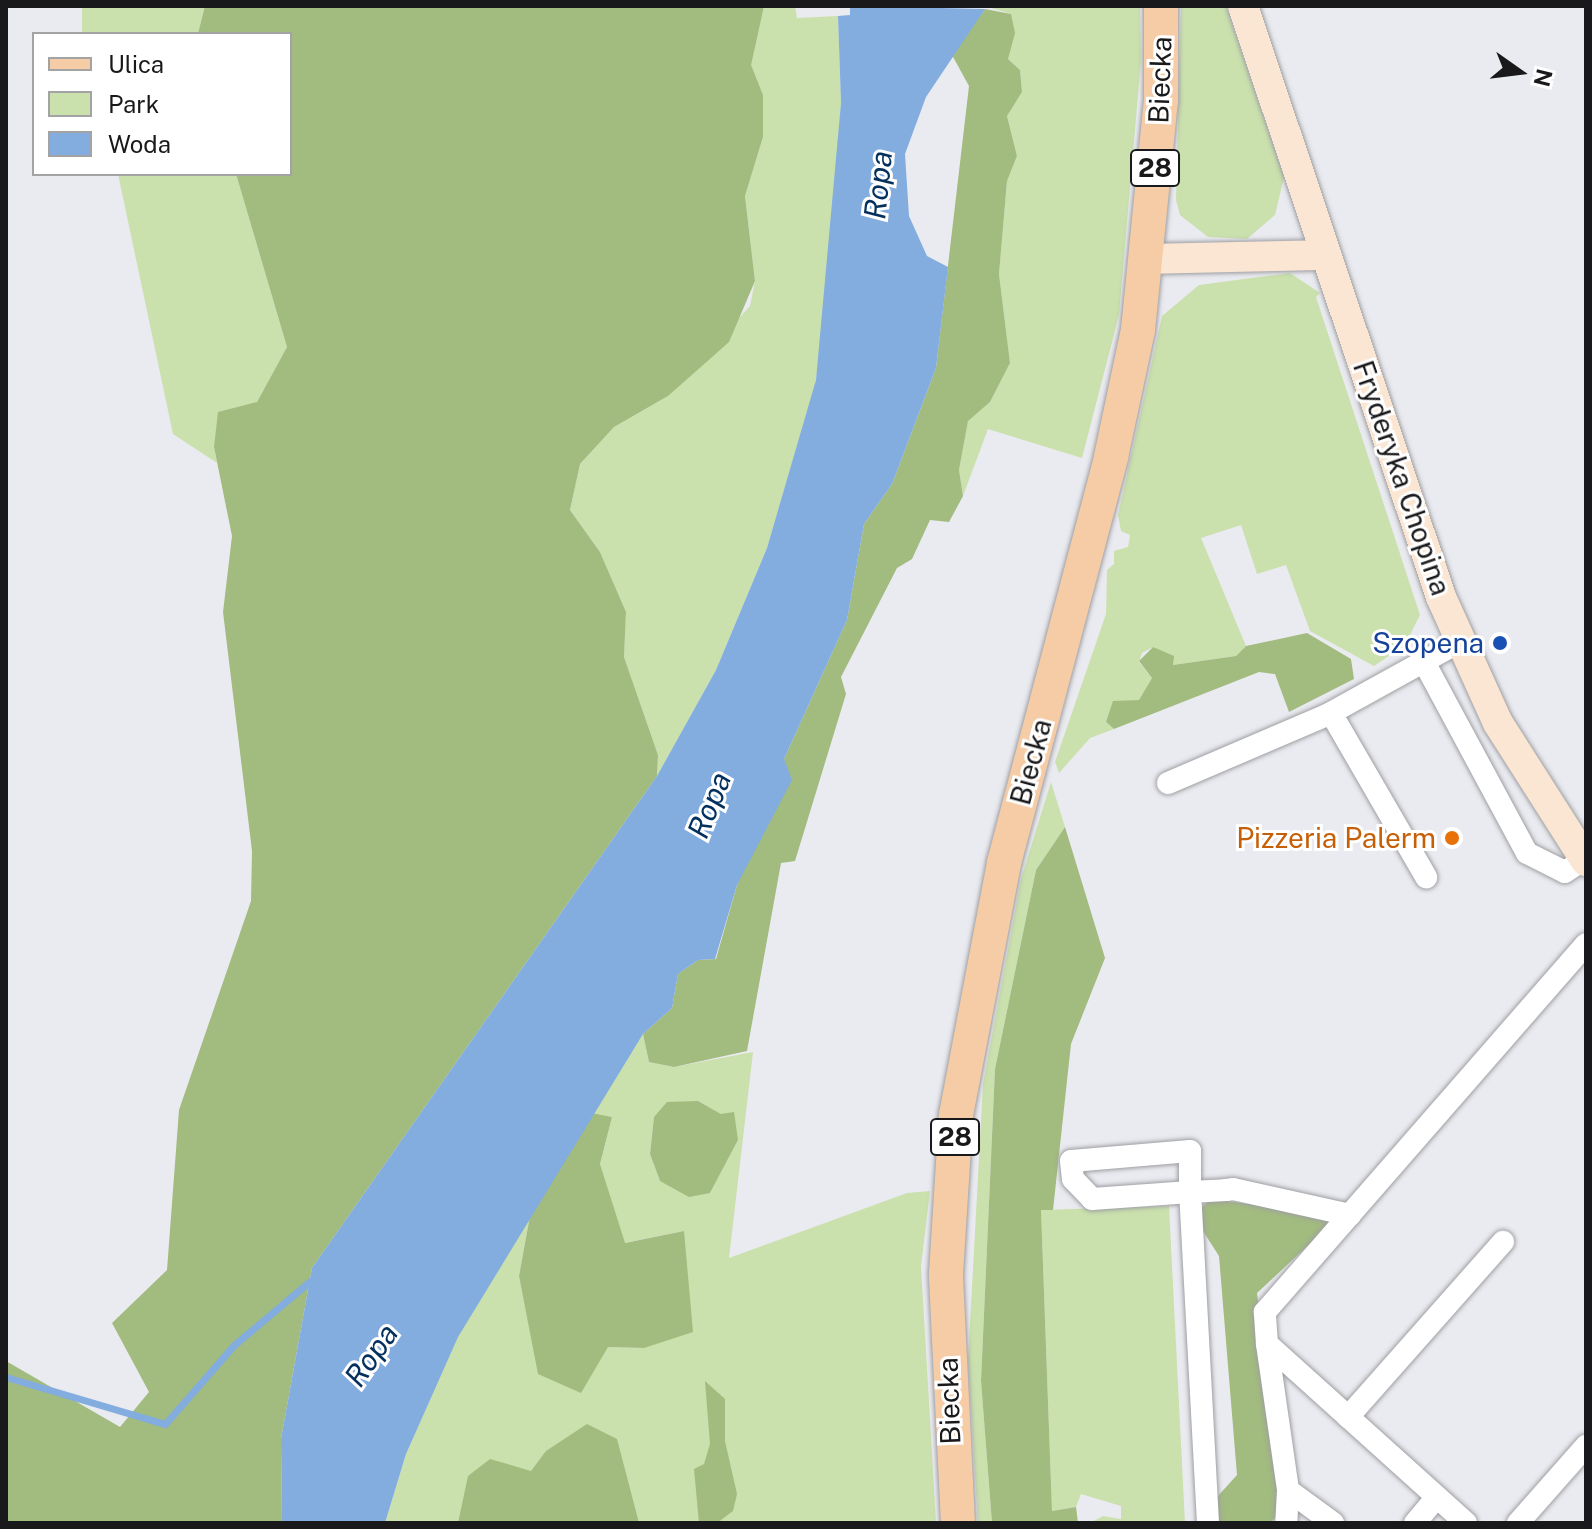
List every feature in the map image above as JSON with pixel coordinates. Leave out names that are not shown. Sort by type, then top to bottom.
[{"type":"main road","name":"Biecka","points":[[958,1523],[946,1274],[956,1115],[1004,863],[1111,457],[1148,259],[1161,6]]},
{"type":"street","name":"Fryderyka Chopina","points":[[1243,6],[1461,641],[1498,723],[1585,860]]},
{"type":"street","points":[[1148,259],[1326,255]]},
{"type":"street","points":[[1168,783],[1331,713],[1461,641]]},
{"type":"street","points":[[1424,662],[1527,853],[1565,872],[1585,860]]},
{"type":"street","points":[[1331,713],[1426,877]]},
{"type":"street","points":[[1286,1523],[1288,1490],[1265,1312],[1586,944]]},
{"type":"street","points":[[1208,1523],[1190,1192],[1190,1151],[1071,1161],[1073,1179],[1092,1199],[1190,1192],[1233,1189],[1350,1215]]},
{"type":"street","points":[[1348,1417],[1503,1242]]},
{"type":"street","points":[[1267,1344],[1466,1523]]},
{"type":"street","points":[[1518,1523],[1586,1446]]},
{"type":"street","points":[[1288,1490],[1333,1523]]},
{"type":"street","points":[[1415,1523],[1437,1497]]},
{"type":"green space","points":[[82,6],[205,6],[205,32],[82,32]]},
{"type":"green space","points":[[205,6],[764,6],[751,65],[763,95],[763,137],[745,196],[755,281],[729,342],[668,396],[614,427],[580,464],[570,510],[600,552],[626,612],[624,657],[658,755],[657,776],[312,1268],[281,1439],[282,1523],[6,1523],[6,1361],[120,1427],[149,1392],[112,1323],[167,1270],[179,1110],[251,901],[252,851],[223,612],[232,536],[214,447],[218,412],[257,402],[287,347],[237,176],[292,176],[292,32],[198,32]]},
{"type":"green space","points":[[764,6],[795,6],[797,18],[838,16],[841,103],[828,292],[815,386],[767,548],[716,670],[657,776],[658,755],[624,657],[626,612],[600,552],[570,510],[580,464],[614,427],[668,396],[750,306],[755,281],[745,196],[763,137],[763,95],[750,65]]},
{"type":"green space","points":[[985,6],[1140,6],[1141,60],[1119,315],[1082,458],[988,429],[963,496],[959,470],[968,420],[990,402],[1010,363],[999,274],[1007,181],[1017,156],[1007,116],[1022,92],[1020,70],[1008,59],[1011,14]]},
{"type":"green space","points":[[1181,6],[1226,6],[1284,177],[1275,215],[1247,239],[1208,237],[1180,215],[1176,200]]},
{"type":"green space","points":[[985,9],[1011,14],[1015,33],[1008,59],[1020,70],[1022,92],[1007,116],[1017,156],[1007,181],[999,274],[1010,363],[990,402],[968,421],[959,470],[963,496],[949,522],[930,520],[912,559],[897,568],[841,677],[846,694],[795,861],[781,863],[747,1051],[674,1067],[649,1062],[643,1034],[672,1008],[678,974],[698,960],[716,959],[737,885],[785,773],[784,759],[847,620],[864,524],[892,484],[936,368],[969,86],[952,55]]},
{"type":"green space","points":[[118,176],[237,176],[287,347],[257,402],[214,447],[217,463],[173,434]]},
{"type":"green space","points":[[1290,273],[1320,293],[1316,297],[1420,615],[1405,645],[1374,666],[1310,631],[1286,565],[1257,574],[1241,525],[1201,538],[1246,646],[1236,656],[1173,665],[1153,647],[1142,653],[1139,662],[1152,678],[1139,700],[1127,701],[1106,722],[1114,729],[1090,738],[1059,773],[1055,762],[1106,614],[1107,570],[1114,564],[1114,551],[1128,547],[1130,535],[1121,531],[1118,515],[1162,316],[1199,285]]},
{"type":"green space","points":[[1307,633],[1351,659],[1354,679],[1289,712],[1275,674],[1259,672],[1114,729],[1106,722],[1113,701],[1139,700],[1152,678],[1139,661],[1153,647],[1174,656],[1173,665],[1236,656],[1246,646]]},
{"type":"green space","points":[[1051,782],[1065,827],[1036,870],[995,1069],[981,1381],[992,1523],[978,1523],[968,1361],[983,1084],[1021,879]]},
{"type":"green space","points":[[1065,827],[1105,958],[1071,1044],[1053,1210],[1041,1210],[1052,1511],[1076,1507],[1078,1523],[992,1523],[981,1381],[995,1069],[1036,870]]},
{"type":"green space","points":[[643,1034],[649,1062],[674,1067],[753,1052],[729,1258],[907,1193],[930,1191],[921,1266],[936,1523],[385,1523],[406,1454],[457,1337],[530,1216],[519,1276],[539,1374],[608,1347],[644,1348],[684,1231],[624,1243],[600,1164],[612,1117],[592,1113]],"holes":[[[698,1101],[721,1114],[738,1140],[710,1193],[660,1181],[650,1154],[654,1117]]]},
{"type":"green space","points":[[698,1101],[721,1114],[734,1112],[738,1140],[710,1193],[689,1197],[660,1181],[650,1154],[654,1117],[667,1102]]},
{"type":"green space","points":[[592,1113],[612,1117],[600,1164],[625,1243],[684,1231],[693,1332],[644,1348],[608,1347],[581,1393],[538,1374],[519,1276],[530,1216]]},
{"type":"green space","points":[[1211,1199],[1317,1213],[1331,1224],[1257,1293],[1284,1509],[1270,1523],[1212,1523],[1217,1497],[1237,1475],[1219,1256],[1201,1228],[1200,1209]]},
{"type":"green space","points":[[1169,1206],[1185,1523],[1090,1523],[1103,1516],[1121,1519],[1121,1506],[1081,1494],[1076,1507],[1052,1511],[1041,1210]]},
{"type":"green space","points":[[705,1381],[725,1399],[725,1441],[737,1494],[733,1511],[717,1523],[699,1523],[694,1469],[704,1464],[710,1444]]},
{"type":"green space","points":[[587,1424],[617,1439],[639,1523],[458,1523],[468,1476],[490,1459],[531,1471],[546,1451]]},
{"type":"water","name":"Ropa","points":[[850,6],[985,9],[926,97],[905,154],[909,216],[927,256],[948,267],[936,368],[892,484],[864,524],[847,620],[784,759],[792,780],[737,885],[715,959],[698,960],[678,974],[672,1008],[643,1034],[458,1337],[406,1454],[385,1523],[282,1523],[281,1439],[312,1268],[657,776],[716,670],[767,548],[816,380],[841,103],[838,16],[850,15]]},
{"type":"waterway","points":[[6,1377],[165,1424],[234,1345],[310,1281]]},
{"type":"place","name":"Szopena","points":[[1500,643]]},
{"type":"place","name":"Pizzeria Palerm","points":[[1452,838]]}]
